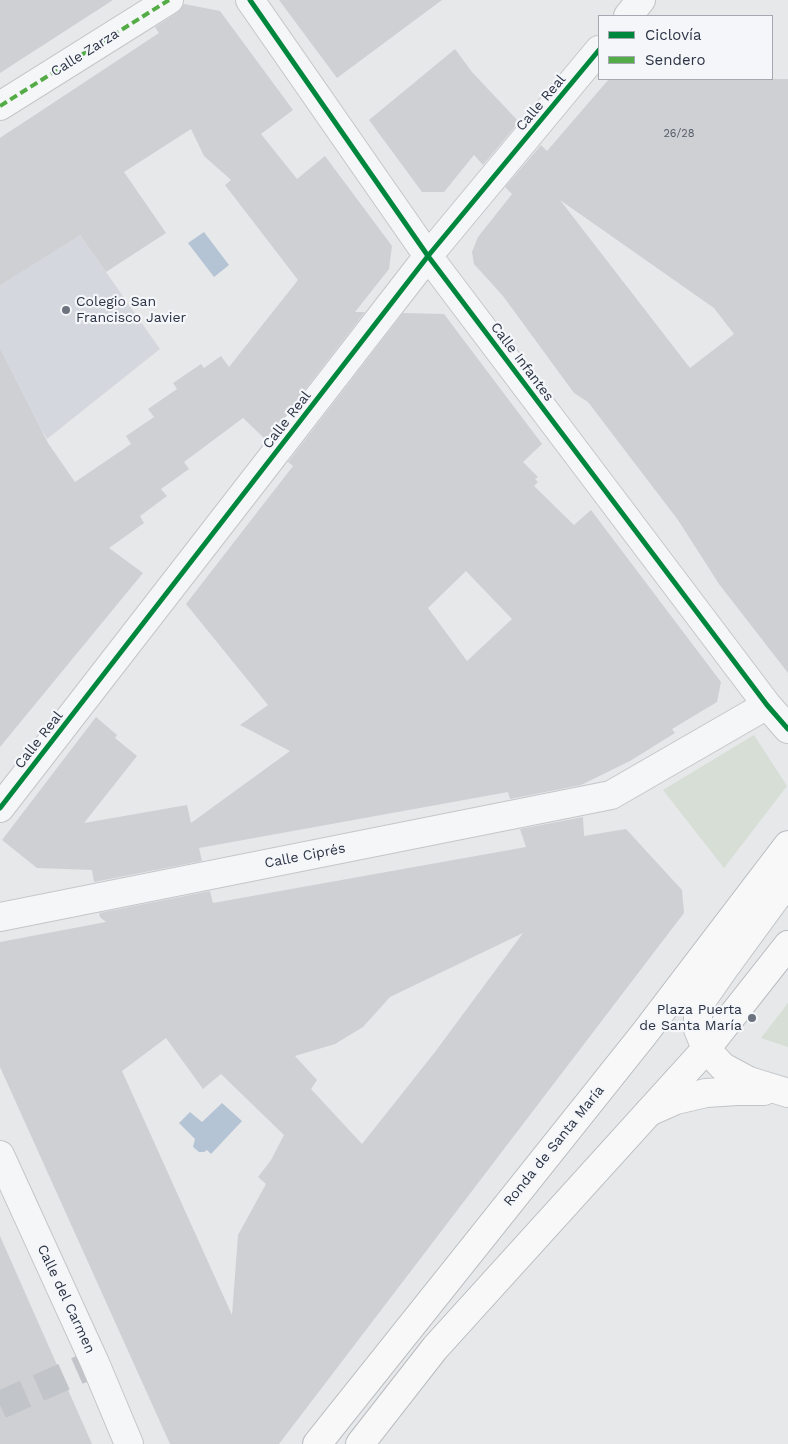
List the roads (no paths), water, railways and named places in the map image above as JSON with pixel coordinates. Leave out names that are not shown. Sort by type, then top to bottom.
[{"type":"main road","name":"Ronda de Santa María","points":[[316,1444],[644,1034],[788,845]]},
{"type":"main road","points":[[783,1093],[749,1081],[723,1067],[706,1049],[698,1029],[698,1006],[788,881]]},
{"type":"main road","points":[[360,1444],[435,1348],[706,1049],[788,946]]},
{"type":"main road","points":[[649,1112],[676,1100],[706,1093],[737,1091],[783,1093]]},
{"type":"street","name":"Calle Zarza","points":[[0,106],[169,0]]},
{"type":"street","name":"Calle Infantes","points":[[250,0],[428,256],[767,705],[788,730]]},
{"type":"street","points":[[629,15],[641,0]]},
{"type":"street","name":"Calle Real","points":[[0,808],[428,256],[598,51]]},
{"type":"street","name":"Calle Ciprés","points":[[0,917],[611,795],[767,705]]},
{"type":"street","name":"Calle del Carmen","points":[[0,1155],[130,1444]]},
{"type":"water","points":[[204,232],[229,265],[214,277],[188,243]]},
{"type":"water","points":[[222,1103],[242,1121],[211,1154],[207,1150],[199,1152],[193,1147],[195,1139],[179,1123],[190,1112],[202,1122]]},
{"type":"tunnel","points":[[0,1405],[95,1363]]},
{"type":"place","name":"Colegio San Francisco Javier","points":[[66,310]]},
{"type":"place","name":"Plaza Puerta de Santa María","points":[[752,1018]]}]
